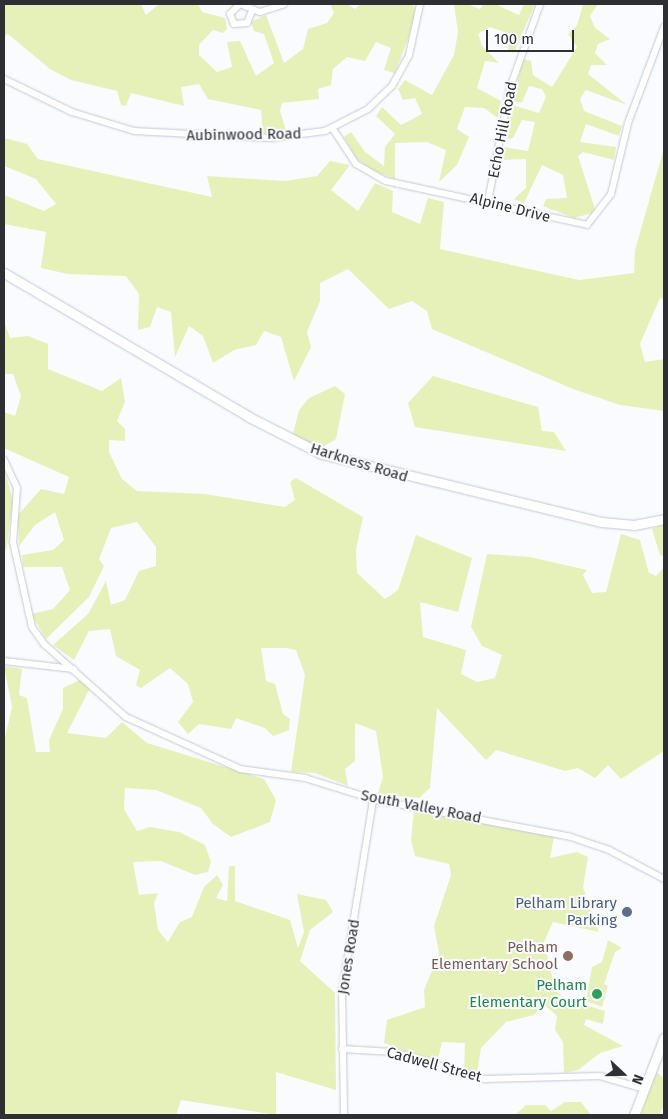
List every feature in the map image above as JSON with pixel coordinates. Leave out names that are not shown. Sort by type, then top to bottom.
[{"type":"main road","name":"Harkness Road","points":[[4,273],[257,422],[322,454],[595,521],[628,526],[664,519]]},
{"type":"main road","points":[[634,1115],[664,1038]]},
{"type":"street","points":[[252,11],[247,23],[234,24],[230,14],[240,4],[252,11],[268,11],[284,4]]},
{"type":"street","name":"Aubinwood Road","points":[[4,79],[84,117],[147,133],[277,138],[333,129],[375,104],[392,86],[411,50],[420,4]]},
{"type":"street","name":"Echo Hill Road","points":[[488,201],[510,88],[540,4]]},
{"type":"street","name":"Alpine Drive","points":[[333,129],[351,159],[373,175],[414,189],[488,201],[571,224],[584,225],[594,219],[611,194],[628,123],[664,27]]},
{"type":"street","name":"South Valley Road","points":[[4,460],[18,488],[13,542],[28,616],[44,644],[79,672],[126,717],[215,760],[253,773],[314,780],[373,800],[571,837],[609,850],[664,879]]},
{"type":"street","points":[[4,661],[79,672]]},
{"type":"street","name":"Jones Road","points":[[344,1115],[342,1049],[344,976],[373,800]]},
{"type":"street","name":"Cadwell Street","points":[[342,1049],[393,1052],[485,1079],[600,1076],[645,1090]]},
{"type":"green space","points":[[4,4],[141,4],[146,15],[159,4],[198,4],[202,12],[225,18],[227,29],[223,33],[213,30],[199,45],[199,55],[217,72],[232,67],[227,42],[240,41],[256,76],[274,63],[264,34],[254,31],[251,22],[266,15],[284,63],[303,49],[308,29],[327,23],[334,13],[330,4],[347,4],[355,9],[360,4],[409,4],[414,6],[416,18],[395,73],[384,70],[391,48],[376,42],[365,61],[347,57],[333,69],[331,85],[318,89],[319,99],[282,103],[280,111],[287,134],[263,134],[261,110],[208,99],[199,84],[181,87],[184,106],[131,93],[126,106],[121,105],[117,91],[71,80],[50,69],[8,34],[4,37]]},
{"type":"green space","points":[[467,4],[480,9],[484,4],[495,4],[519,15],[524,4],[535,4],[514,53],[508,50],[510,34],[490,27],[478,34],[482,46],[499,63],[485,61],[477,88],[501,101],[498,118],[484,108],[465,107],[457,129],[469,137],[457,165],[439,182],[446,150],[427,142],[395,143],[395,179],[373,171],[355,157],[344,137],[351,132],[365,152],[384,166],[385,147],[395,134],[376,116],[382,107],[401,125],[422,114],[415,98],[403,100],[398,89],[405,80],[432,95],[454,55],[458,32],[454,5]]},
{"type":"green space","points":[[598,4],[590,16],[595,28],[610,39],[598,44],[595,53],[607,65],[591,65],[588,74],[627,105],[586,90],[580,99],[584,111],[622,126],[619,136],[586,124],[580,142],[616,147],[614,160],[583,152],[578,156],[596,212],[574,218],[543,206],[546,199],[567,198],[563,175],[542,165],[524,203],[514,199],[526,188],[526,159],[502,160],[504,147],[528,151],[535,122],[522,120],[513,138],[506,139],[512,105],[539,113],[546,97],[542,89],[529,86],[522,103],[513,101],[523,59],[531,61],[533,75],[552,87],[577,47],[568,34],[577,25],[583,5]]},
{"type":"green space","points":[[4,138],[27,144],[38,159],[212,197],[207,176],[285,181],[317,176],[330,161],[350,165],[331,190],[358,211],[375,183],[393,191],[392,212],[420,224],[428,198],[444,202],[440,249],[579,280],[634,273],[635,250],[664,148],[664,299],[660,298],[640,344],[645,362],[664,359],[664,411],[620,405],[573,389],[432,329],[427,311],[412,301],[389,309],[348,269],[320,283],[320,301],[307,332],[311,347],[294,381],[281,337],[264,331],[256,345],[234,350],[213,363],[203,336],[189,326],[175,357],[171,312],[157,307],[150,327],[138,330],[139,294],[126,276],[68,274],[41,268],[46,232],[4,224],[4,195],[44,211],[56,204],[36,179],[4,166]]},
{"type":"green space","points":[[4,321],[10,338],[28,336],[48,344],[48,369],[102,391],[121,378],[125,402],[117,421],[125,429],[125,441],[109,440],[109,452],[122,479],[137,491],[205,494],[285,507],[295,500],[290,482],[296,478],[363,517],[356,550],[357,573],[385,599],[398,590],[416,535],[472,558],[458,612],[420,602],[423,637],[466,650],[461,674],[477,682],[495,678],[502,655],[482,646],[471,627],[487,554],[530,557],[587,570],[583,575],[592,593],[606,592],[621,534],[640,540],[649,573],[656,576],[664,567],[664,751],[621,779],[608,765],[595,778],[578,768],[565,771],[496,750],[486,760],[437,708],[430,788],[419,798],[378,794],[383,776],[376,731],[355,723],[355,761],[345,769],[348,786],[315,773],[291,772],[305,675],[296,650],[261,648],[266,681],[275,684],[283,714],[290,719],[289,730],[273,736],[265,728],[236,718],[231,729],[199,724],[188,734],[178,722],[193,702],[188,684],[170,668],[141,688],[136,685],[140,670],[116,656],[110,629],[89,631],[74,660],[53,645],[88,614],[106,581],[111,605],[125,600],[139,571],[156,566],[156,547],[137,522],[111,528],[99,559],[104,566],[89,597],[46,639],[31,614],[53,609],[70,590],[62,567],[23,567],[22,555],[53,550],[64,540],[55,512],[35,525],[19,546],[18,515],[41,489],[64,494],[69,477],[4,448],[4,412],[15,416],[21,396],[13,374],[4,374]]},
{"type":"green space","points":[[433,376],[538,407],[542,431],[554,432],[566,451],[415,427],[408,403]]},
{"type":"green space","points":[[335,386],[345,394],[336,439],[321,448],[311,446],[293,434],[299,410],[309,398]]},
{"type":"green space","points":[[4,469],[13,500],[6,551],[4,549]]},
{"type":"green space","points":[[664,524],[664,556],[660,555],[652,529]]},
{"type":"green space","points":[[4,666],[22,669],[19,695],[27,698],[36,752],[50,752],[49,740],[63,709],[63,688],[82,679],[90,688],[67,733],[106,738],[122,722],[147,743],[264,779],[276,800],[270,822],[231,837],[213,824],[201,808],[156,790],[125,788],[124,809],[137,831],[150,827],[179,832],[205,845],[211,862],[208,872],[195,875],[161,861],[133,862],[139,895],[158,893],[154,903],[158,930],[168,942],[180,922],[192,917],[204,887],[217,875],[223,885],[216,898],[227,901],[229,866],[235,866],[235,901],[290,920],[298,948],[304,932],[297,894],[326,900],[333,912],[310,930],[300,961],[335,993],[336,1090],[276,1072],[276,1115],[181,1100],[176,1115],[4,1115],[4,742],[12,707]]},
{"type":"green space","points":[[414,811],[554,836],[550,858],[577,852],[588,857],[583,887],[599,932],[553,922],[544,942],[555,988],[562,998],[605,1011],[603,1024],[586,1019],[584,1025],[623,1046],[600,1053],[578,1070],[564,1073],[563,1042],[555,1030],[557,1016],[544,1004],[534,1015],[506,1022],[481,1048],[477,1073],[464,1072],[465,1043],[442,1042],[437,1063],[384,1043],[387,1020],[425,1007],[424,990],[439,954],[434,926],[451,875],[449,864],[415,856],[411,840]]},
{"type":"green space","points":[[608,940],[622,948],[615,952],[604,984],[608,986],[602,1007],[586,1001],[592,967],[602,962]]},
{"type":"green space","points":[[656,1072],[664,1078],[664,1105],[659,1115],[641,1115]]},
{"type":"green space","points":[[565,1102],[581,1102],[591,1115],[515,1115],[526,1105],[545,1105],[551,1111]]},
{"type":"place","name":"Pelham Library Parking","points":[[627,912]]},
{"type":"place","name":"Pelham Elementary School","points":[[568,956]]},
{"type":"place","name":"Pelham Elementary Court","points":[[597,994]]}]
